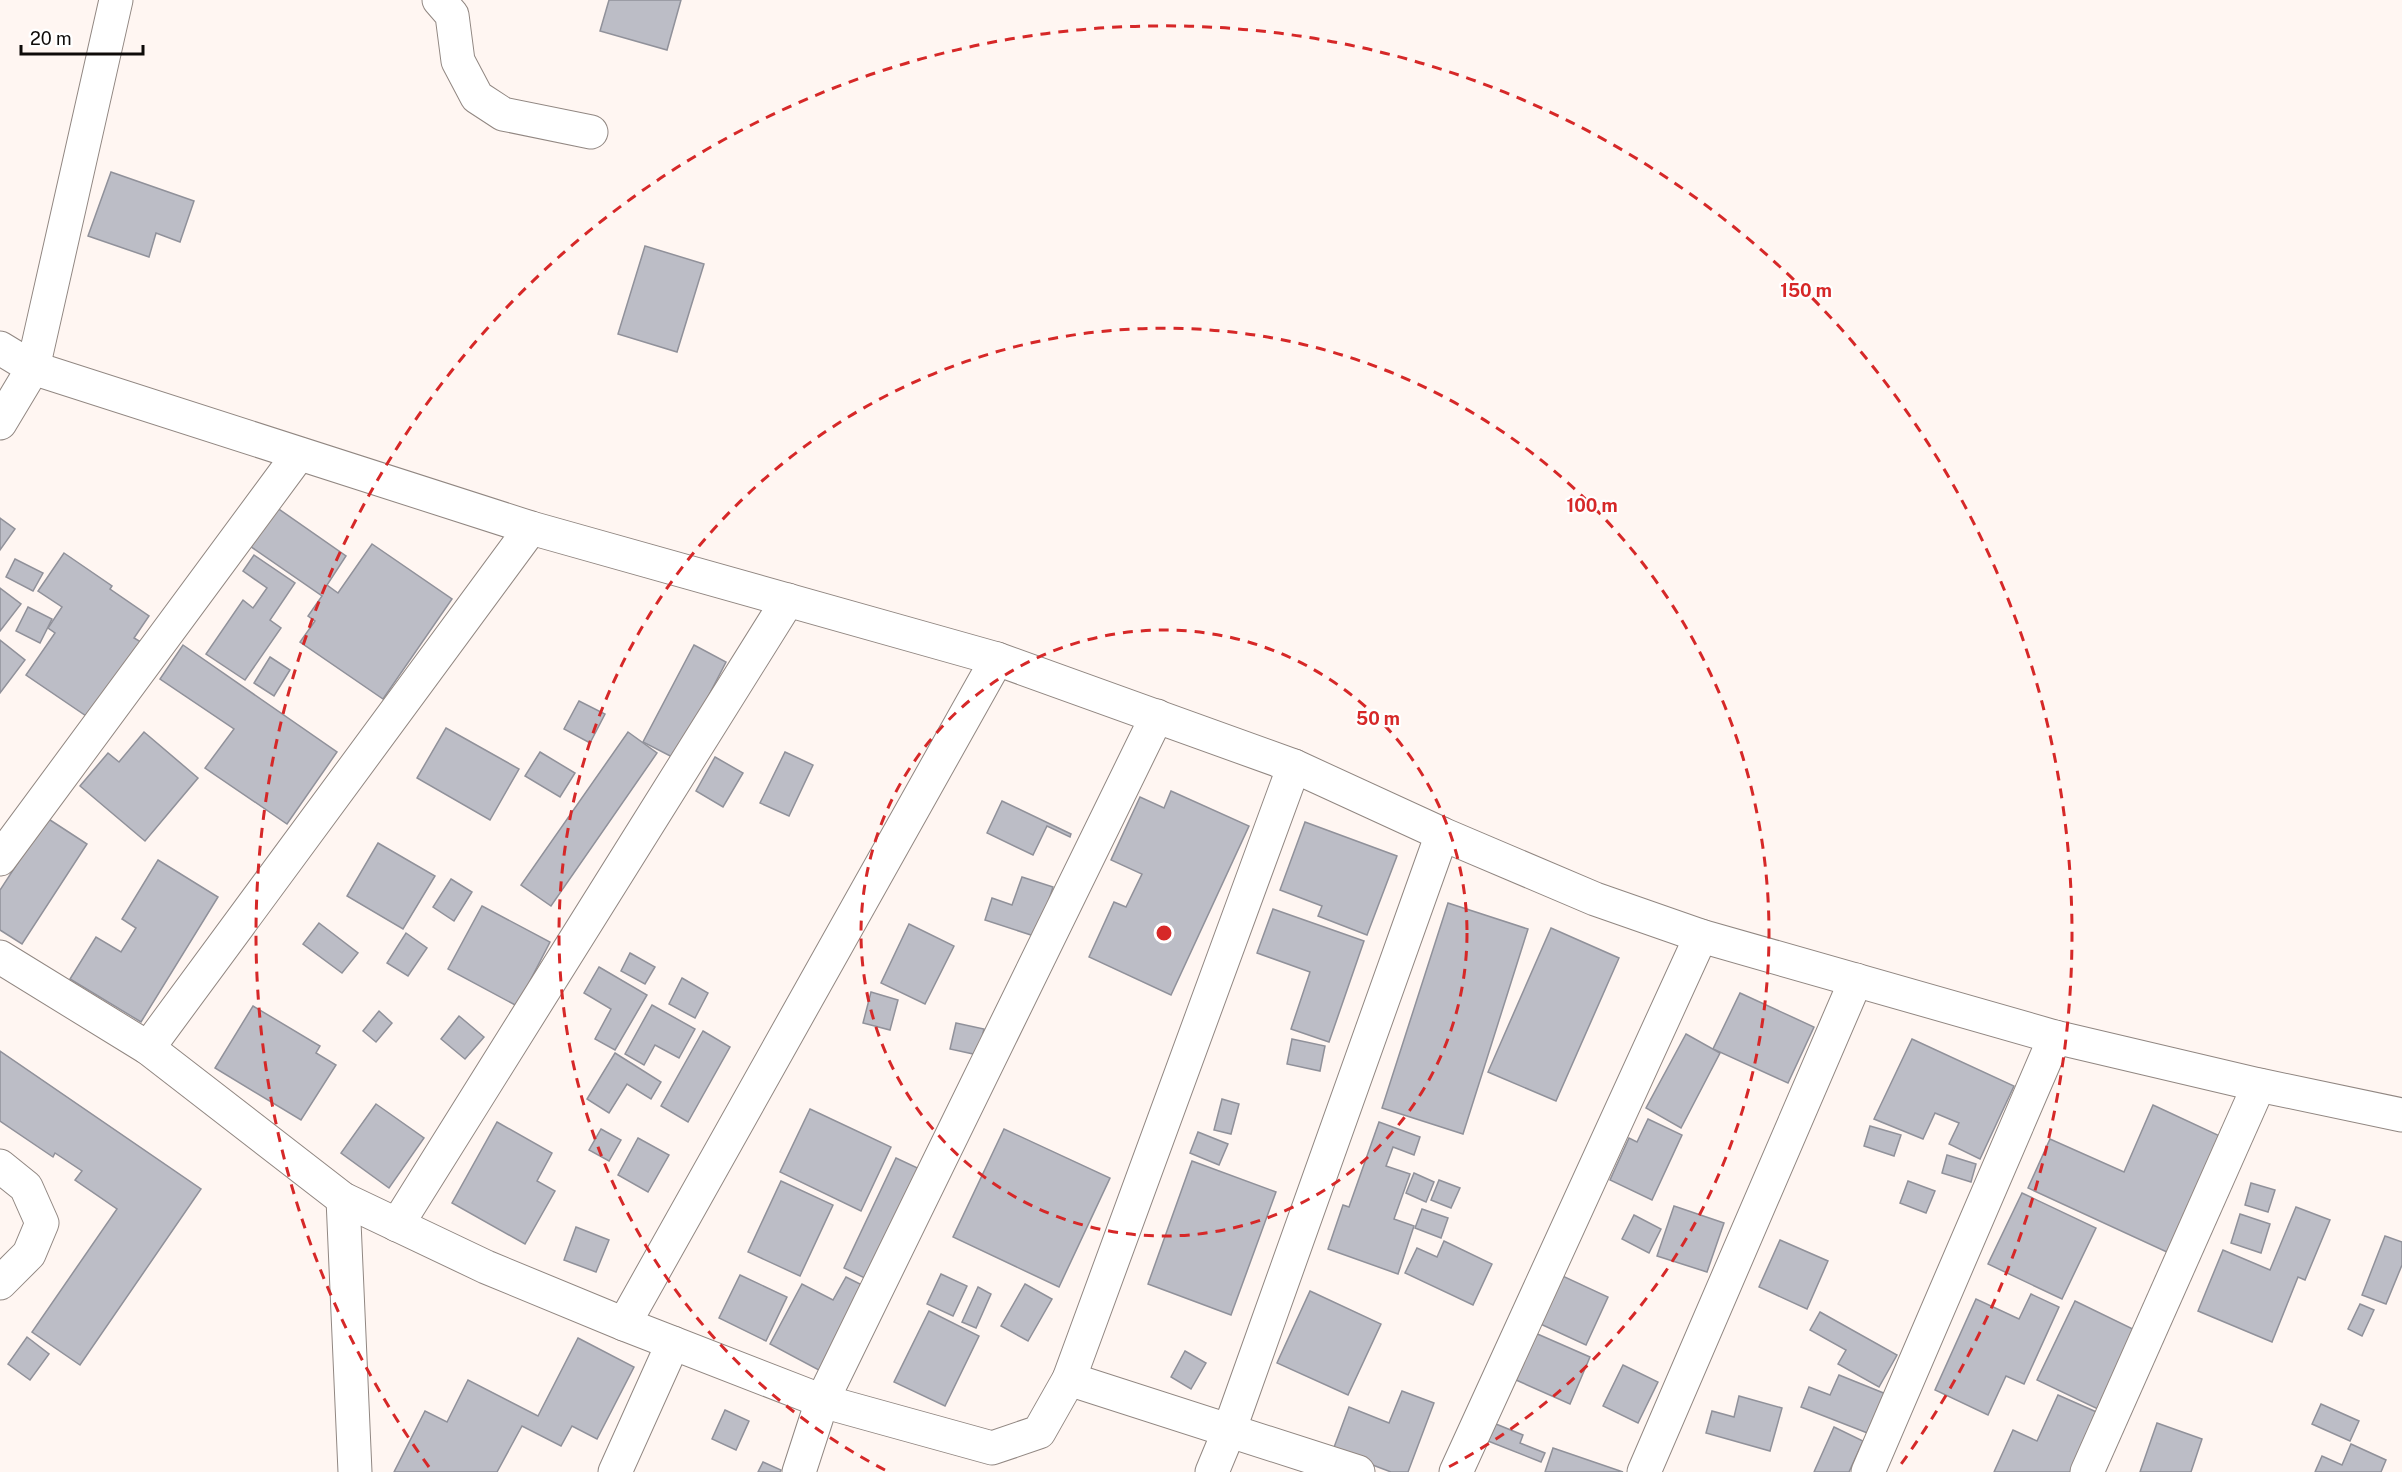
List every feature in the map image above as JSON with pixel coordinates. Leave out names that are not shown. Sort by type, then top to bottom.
[{"type":"street","points":[[0,423],[33,368],[116,0]]},
{"type":"street","points":[[439,0],[452,15],[458,61],[477,97],[503,114],[591,132]]},
{"type":"street","points":[[0,348],[33,368],[531,528],[997,658],[1294,766],[1442,834],[1595,899],[1701,936],[2055,1037],[2259,1085],[2402,1115]]},
{"type":"street","points":[[0,859],[299,454]]},
{"type":"street","points":[[148,1048],[531,528]]},
{"type":"street","points":[[397,1225],[788,600]]},
{"type":"street","points":[[624,1324],[997,658]]},
{"type":"street","points":[[799,1472],[822,1401],[1156,716]]},
{"type":"street","points":[[0,957],[148,1048],[343,1199],[486,1268],[822,1401],[992,1448],[1039,1432],[1069,1379],[1294,766]]},
{"type":"street","points":[[1212,1472],[1229,1431],[1442,834]]},
{"type":"street","points":[[1456,1472],[1701,936]]},
{"type":"street","points":[[1644,1472],[1856,980]]},
{"type":"street","points":[[1868,1472],[2055,1037]]},
{"type":"street","points":[[2087,1472],[2259,1085]]},
{"type":"street","points":[[0,1166],[26,1187],[42,1223],[29,1254],[0,1283]]},
{"type":"street","points":[[343,1199],[355,1472]]},
{"type":"street","points":[[615,1472],[673,1343]]},
{"type":"street","points":[[1069,1379],[1358,1472]]},
{"type":"building","points":[[609,0],[681,0],[667,50],[600,31]]},
{"type":"building","points":[[111,172],[194,201],[180,242],[156,233],[149,257],[88,236]]},
{"type":"building","points":[[645,246],[704,264],[677,352],[618,334]]},
{"type":"building","points":[[273,505],[346,556],[327,585],[338,593],[372,544],[452,599],[383,699],[300,642],[315,621],[308,616],[322,596],[247,544]]},
{"type":"building","points":[[0,518],[15,529],[0,550]]},
{"type":"building","points":[[64,553],[112,586],[110,589],[149,616],[134,638],[146,645],[95,722],[26,675],[55,633],[48,628],[62,607],[38,591]]},
{"type":"building","points":[[254,555],[295,583],[270,620],[281,628],[245,680],[206,654],[243,600],[253,608],[267,588],[243,571]]},
{"type":"building","points":[[15,559],[43,573],[33,591],[6,577]]},
{"type":"building","points":[[0,588],[21,604],[0,631]]},
{"type":"building","points":[[28,607],[52,619],[40,643],[16,631]]},
{"type":"building","points":[[0,640],[25,660],[0,693]]},
{"type":"building","points":[[183,645],[337,752],[287,824],[205,768],[234,729],[160,679]]},
{"type":"building","points":[[694,645],[726,662],[676,759],[643,742]]},
{"type":"building","points":[[270,657],[290,670],[274,696],[254,683]]},
{"type":"building","points":[[579,701],[605,714],[590,743],[564,729]]},
{"type":"building","points":[[446,728],[519,769],[490,820],[417,778]]},
{"type":"building","points":[[144,732],[198,778],[145,841],[80,786],[108,753],[119,762]]},
{"type":"building","points":[[628,732],[657,753],[551,906],[521,885]]},
{"type":"building","points":[[540,752],[575,773],[560,797],[525,776]]},
{"type":"building","points":[[785,752],[813,765],[789,816],[760,803]]},
{"type":"building","points":[[715,757],[743,773],[723,807],[696,791]]},
{"type":"building","points":[[1171,791],[1249,826],[1171,995],[1089,957],[1114,902],[1126,907],[1142,874],[1111,860],[1140,797],[1164,808]]},
{"type":"building","points":[[1002,801],[1071,834],[1070,837],[1047,826],[1033,855],[987,833]]},
{"type":"building","points":[[47,818],[87,844],[22,944],[0,930],[0,890]]},
{"type":"building","points":[[1305,822],[1397,856],[1367,935],[1318,916],[1322,906],[1280,890]]},
{"type":"building","points":[[378,843],[435,876],[403,929],[347,896]]},
{"type":"building","points":[[158,860],[218,897],[141,1022],[70,979],[96,937],[121,952],[136,928],[122,919]]},
{"type":"building","points":[[1022,877],[1053,887],[1037,937],[985,920],[992,898],[1012,905]]},
{"type":"building","points":[[451,879],[472,892],[454,921],[433,907]]},
{"type":"building","points":[[1448,903],[1528,929],[1463,1134],[1382,1108]]},
{"type":"building","points":[[482,906],[550,942],[517,1006],[448,969]]},
{"type":"building","points":[[1273,909],[1364,941],[1329,1042],[1291,1029],[1310,972],[1257,953]]},
{"type":"building","points":[[319,923],[358,953],[342,973],[303,944]]},
{"type":"building","points":[[909,924],[954,946],[925,1004],[881,983]]},
{"type":"building","points":[[1551,928],[1619,958],[1556,1101],[1488,1072]]},
{"type":"building","points":[[406,933],[427,948],[408,976],[387,963]]},
{"type":"building","points":[[630,953],[655,967],[645,984],[621,971]]},
{"type":"building","points":[[599,967],[647,995],[615,1050],[595,1039],[611,1009],[584,993]]},
{"type":"building","points":[[682,978],[708,993],[695,1018],[669,1004]]},
{"type":"building","points":[[871,992],[898,1000],[890,1030],[863,1023]]},
{"type":"building","points":[[1740,993],[1814,1027],[1788,1083],[1713,1049]]},
{"type":"building","points":[[652,1005],[695,1029],[679,1058],[655,1045],[644,1065],[625,1054]]},
{"type":"building","points":[[253,1006],[320,1046],[316,1053],[336,1065],[301,1120],[215,1068]]},
{"type":"building","points":[[379,1011],[392,1023],[376,1042],[363,1031]]},
{"type":"building","points":[[459,1016],[484,1037],[465,1059],[441,1039]]},
{"type":"building","points":[[956,1023],[984,1029],[978,1055],[950,1049]]},
{"type":"building","points":[[703,1031],[730,1047],[688,1122],[661,1106]]},
{"type":"building","points":[[1686,1034],[1720,1053],[1681,1128],[1646,1108]]},
{"type":"building","points":[[1292,1039],[1325,1046],[1320,1071],[1287,1064]]},
{"type":"building","points":[[1912,1039],[2014,1086],[1980,1159],[1949,1144],[1959,1123],[1935,1113],[1923,1139],[1874,1119]]},
{"type":"building","points":[[0,1051],[201,1189],[80,1365],[32,1332],[117,1209],[75,1180],[82,1171],[55,1153],[53,1157],[0,1121]]},
{"type":"building","points":[[615,1053],[661,1082],[651,1099],[627,1084],[609,1113],[587,1099]]},
{"type":"building","points":[[1222,1099],[1239,1104],[1231,1134],[1214,1130]]},
{"type":"building","points":[[376,1104],[424,1138],[389,1188],[341,1153]]},
{"type":"building","points":[[2153,1105],[2222,1137],[2169,1253],[2028,1188],[2050,1139],[2124,1172]]},
{"type":"building","points":[[810,1109],[891,1147],[861,1211],[780,1172]]},
{"type":"building","points":[[1648,1119],[1682,1135],[1652,1200],[1610,1180],[1629,1138],[1637,1142]]},
{"type":"building","points":[[497,1122],[552,1153],[537,1181],[555,1191],[525,1244],[452,1203]]},
{"type":"building","points":[[1379,1122],[1420,1137],[1414,1155],[1393,1147],[1386,1166],[1410,1174],[1394,1219],[1414,1226],[1398,1274],[1328,1249],[1343,1205],[1349,1207]]},
{"type":"building","points":[[1870,1126],[1901,1135],[1894,1156],[1864,1146]]},
{"type":"building","points":[[601,1129],[621,1140],[609,1161],[589,1150]]},
{"type":"building","points":[[1004,1129],[1110,1178],[1059,1287],[953,1237]]},
{"type":"building","points":[[1198,1132],[1228,1144],[1219,1165],[1190,1153]]},
{"type":"building","points":[[638,1138],[669,1155],[648,1192],[618,1175]]},
{"type":"building","points":[[1947,1155],[1976,1164],[1971,1182],[1942,1173]]},
{"type":"building","points":[[896,1158],[924,1171],[871,1281],[844,1268]]},
{"type":"building","points":[[1192,1161],[1276,1192],[1231,1315],[1148,1284]]},
{"type":"building","points":[[1414,1173],[1434,1182],[1426,1202],[1406,1193]]},
{"type":"building","points":[[1439,1180],[1460,1188],[1451,1208],[1431,1200]]},
{"type":"building","points":[[781,1181],[833,1205],[800,1276],[748,1252]]},
{"type":"building","points":[[1908,1181],[1935,1191],[1926,1213],[1900,1203]]},
{"type":"building","points":[[2251,1183],[2275,1190],[2268,1212],[2245,1205]]},
{"type":"building","points":[[2022,1193],[2096,1228],[2062,1299],[1988,1264]]},
{"type":"building","points":[[1674,1206],[1724,1223],[1707,1272],[1657,1256]]},
{"type":"building","points":[[2296,1207],[2330,1220],[2305,1280],[2298,1277],[2272,1342],[2198,1311],[2223,1250],[2270,1270]]},
{"type":"building","points":[[1422,1209],[1448,1218],[1441,1238],[1415,1228]]},
{"type":"building","points":[[2240,1214],[2270,1224],[2261,1253],[2231,1243]]},
{"type":"building","points":[[1634,1215],[1661,1229],[1649,1253],[1622,1239]]},
{"type":"building","points":[[576,1227],[609,1240],[596,1272],[564,1260]]},
{"type":"building","points":[[2385,1236],[2402,1242],[2402,1265],[2386,1304],[2362,1295]]},
{"type":"building","points":[[1780,1240],[1828,1261],[1807,1309],[1759,1287]]},
{"type":"building","points":[[1444,1241],[1492,1264],[1473,1305],[1405,1273],[1417,1248],[1437,1257]]},
{"type":"building","points":[[1541,1266],[1608,1297],[1586,1345],[1519,1314]]},
{"type":"building","points":[[941,1274],[967,1286],[953,1316],[927,1304]]},
{"type":"building","points":[[740,1275],[787,1297],[766,1341],[719,1318]]},
{"type":"building","points":[[846,1277],[876,1292],[830,1376],[770,1344],[802,1284],[833,1300]]},
{"type":"building","points":[[1025,1284],[1052,1299],[1028,1341],[1001,1326]]},
{"type":"building","points":[[978,1287],[991,1294],[976,1328],[962,1322]]},
{"type":"building","points":[[1310,1291],[1381,1324],[1348,1395],[1277,1363]]},
{"type":"building","points":[[2031,1294],[2059,1307],[2024,1384],[2006,1376],[1988,1415],[1935,1390],[1976,1299],[2019,1319]]},
{"type":"building","points":[[2075,1301],[2137,1331],[2100,1410],[2037,1380]]},
{"type":"building","points":[[2360,1304],[2374,1310],[2362,1336],[2348,1329]]},
{"type":"building","points":[[929,1311],[979,1336],[945,1406],[894,1382]]},
{"type":"building","points":[[1820,1312],[1897,1355],[1879,1387],[1838,1364],[1846,1350],[1810,1330]]},
{"type":"building","points":[[1519,1326],[1590,1357],[1570,1404],[1498,1372]]},
{"type":"building","points":[[27,1337],[49,1354],[30,1380],[8,1364]]},
{"type":"building","points":[[578,1338],[634,1367],[597,1439],[572,1426],[561,1446],[522,1426],[497,1472],[394,1472],[425,1411],[447,1422],[468,1380],[538,1416]]},
{"type":"building","points":[[1185,1351],[1206,1363],[1191,1389],[1171,1377]]},
{"type":"building","points":[[1623,1365],[1658,1382],[1638,1423],[1603,1406]]},
{"type":"building","points":[[1839,1375],[1886,1394],[1870,1434],[1801,1407],[1809,1387],[1830,1395]]},
{"type":"building","points":[[1402,1391],[1434,1403],[1408,1472],[1391,1472],[1333,1450],[1349,1407],[1389,1423]]},
{"type":"building","points":[[2058,1395],[2101,1414],[2075,1472],[1994,1472],[2013,1430],[2037,1441]]},
{"type":"building","points":[[1739,1396],[1782,1408],[1770,1451],[1706,1433],[1712,1411],[1734,1417]]},
{"type":"building","points":[[2321,1404],[2359,1421],[2350,1441],[2312,1424]]},
{"type":"building","points":[[725,1410],[749,1421],[736,1450],[712,1439]]},
{"type":"building","points":[[1491,1422],[1523,1435],[1520,1443],[1545,1453],[1541,1462],[1483,1439]]},
{"type":"building","points":[[2157,1423],[2202,1439],[2191,1472],[2140,1472]]},
{"type":"building","points":[[1834,1427],[1863,1441],[1849,1472],[1814,1472]]},
{"type":"building","points":[[2351,1444],[2386,1460],[2381,1472],[2315,1472],[2322,1456],[2342,1465]]},
{"type":"building","points":[[1553,1448],[1623,1472],[1545,1472]]},
{"type":"building","points":[[763,1462],[781,1470],[780,1472],[758,1472]]}]
